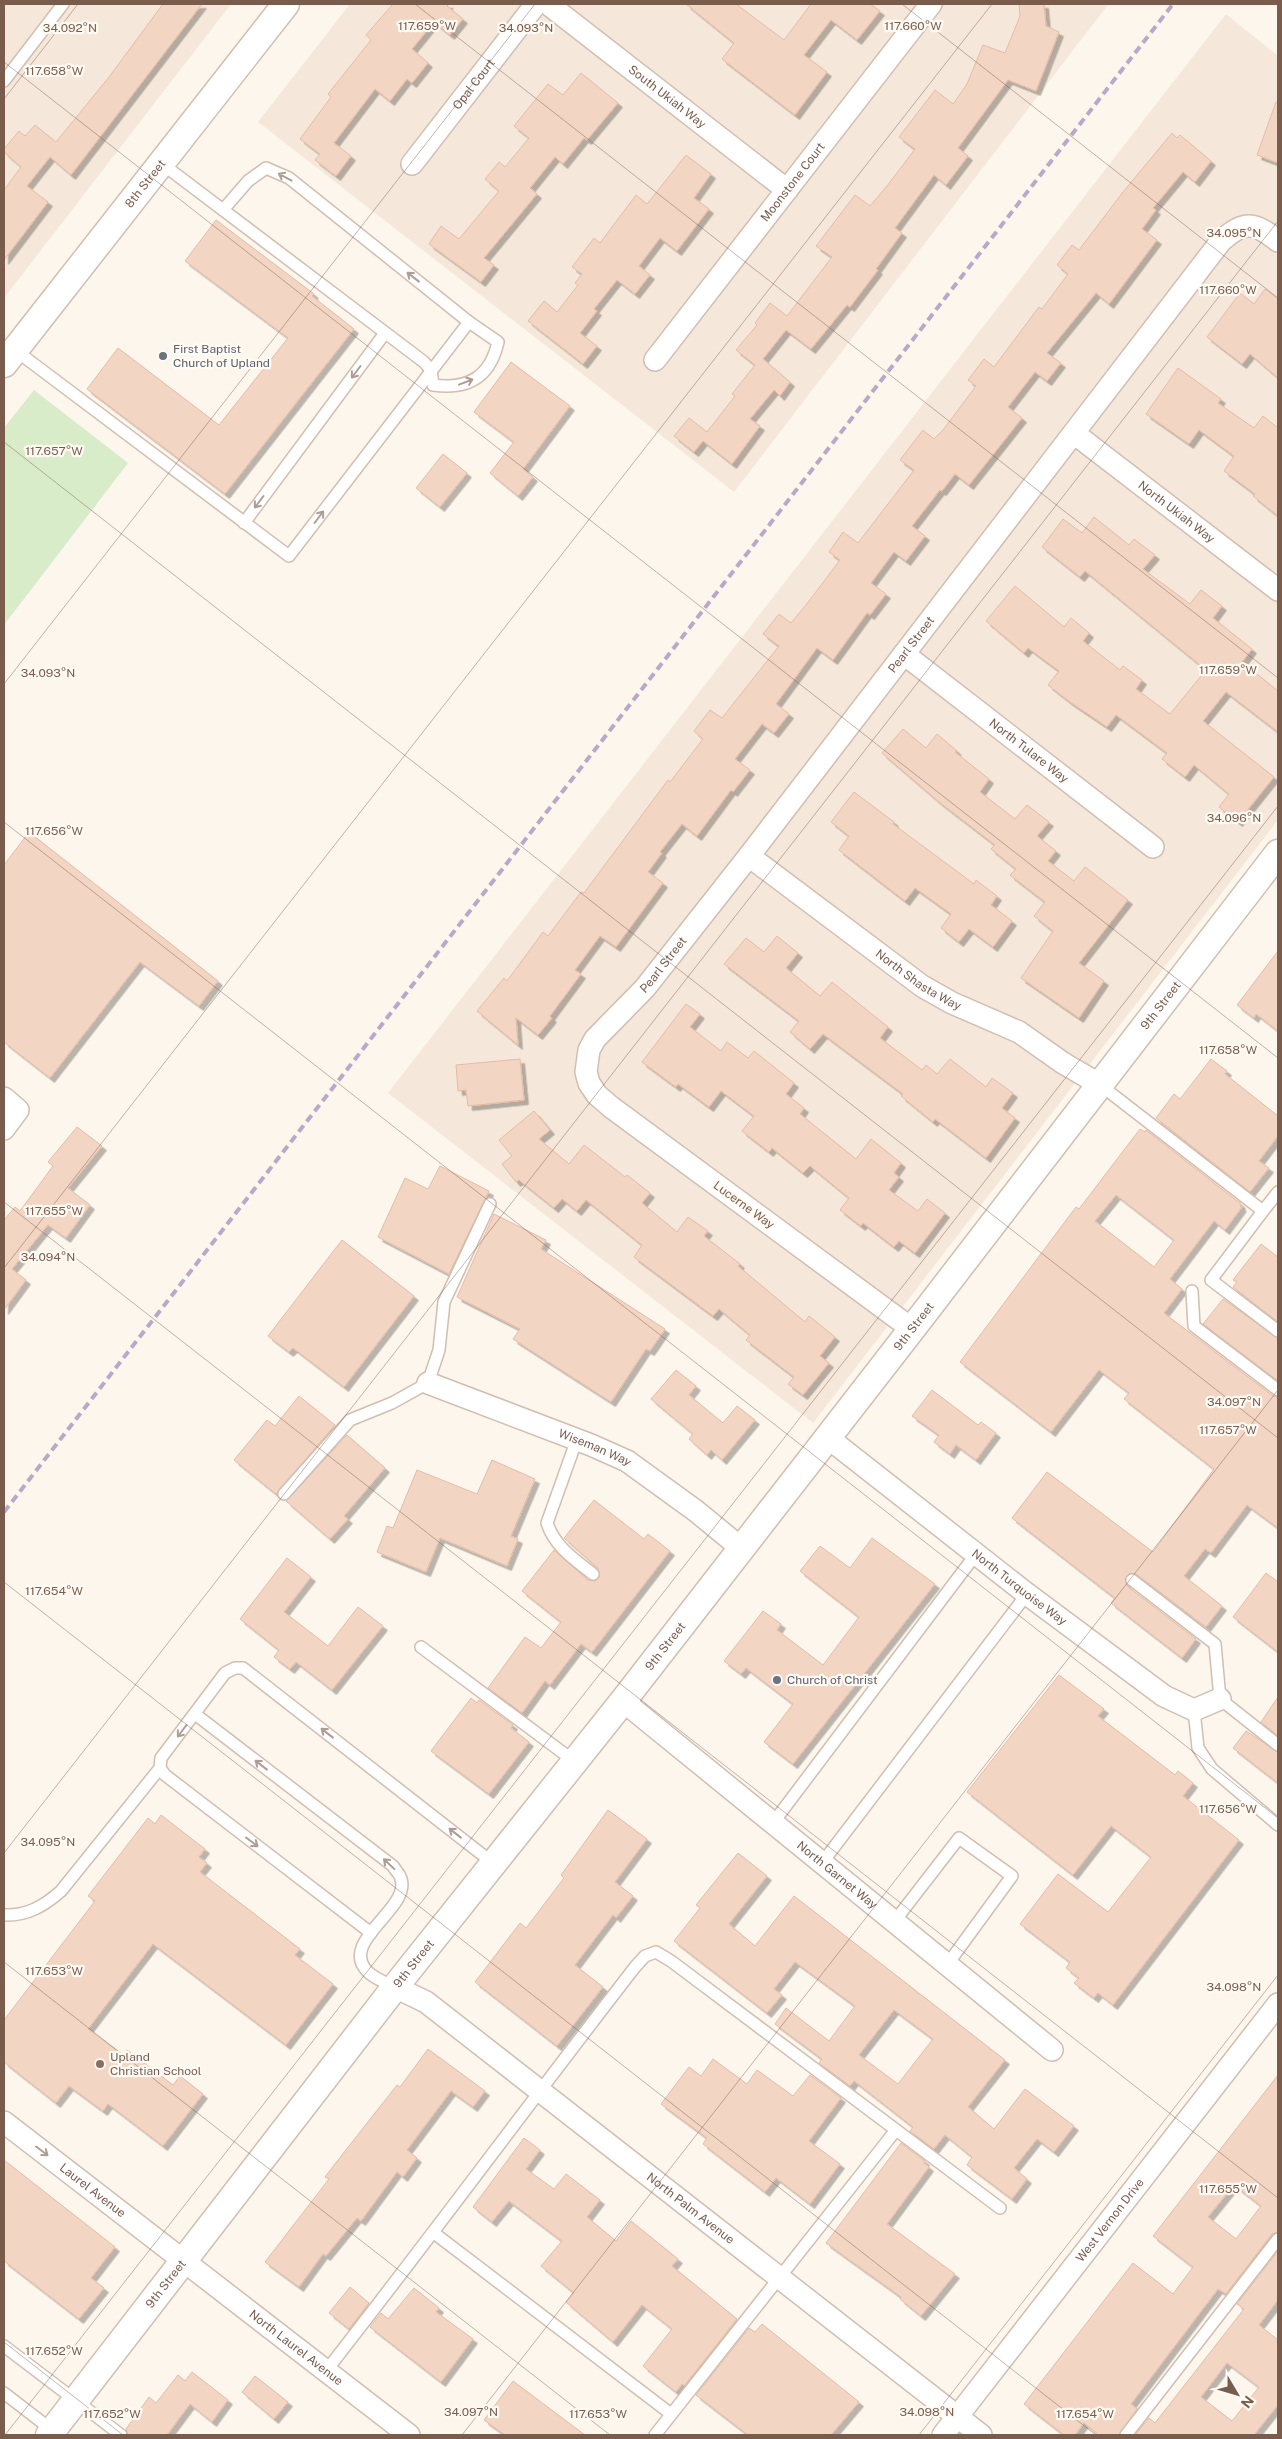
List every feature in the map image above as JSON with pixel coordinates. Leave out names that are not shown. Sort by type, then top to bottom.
[{"type":"street","name":"8th Street","points":[[10,357],[286,4]]},
{"type":"street","name":"Opal Court","points":[[412,164],[536,4]]},
{"type":"street","name":"South Ukiah Way","points":[[548,4],[787,190]]},
{"type":"street","name":"Moonstone Court","points":[[655,360],[931,4]]},
{"type":"street","name":"Pearl Street","points":[[586,1072],[589,1050],[595,1040],[645,988],[749,856],[1217,247],[1230,234],[1248,225],[1257,227],[1278,241]]},
{"type":"street","name":"North Ukiah Way","points":[[1075,434],[1278,590]]},
{"type":"street","name":"North Tulare Way","points":[[904,654],[1153,847]]},
{"type":"street","name":"9th Street","points":[[51,2433],[395,1987],[623,1701],[912,1329],[1278,853]]},
{"type":"street","name":"North Shasta Way","points":[[749,856],[922,986],[952,1003],[1020,1032],[1063,1063],[1100,1084]]},
{"type":"street","name":"Lucerne Way","points":[[586,1072],[589,1083],[611,1107],[912,1329]]},
{"type":"street","points":[[4,1129],[11,1104]]},
{"type":"street","name":"Wiseman Way","points":[[428,1383],[578,1439],[627,1461],[696,1511],[741,1548]]},
{"type":"street","name":"North Turquoise Way","points":[[827,1437],[1027,1594],[1164,1696],[1194,1710]]},
{"type":"street","points":[[1194,1710],[1220,1699]]},
{"type":"street","name":"North Garnet Way","points":[[623,1701],[1052,2050]]},
{"type":"street","name":"North Palm Avenue","points":[[395,1987],[426,2002],[981,2435]]},
{"type":"street","name":"West Vernon Drive","points":[[943,2435],[1278,2004]]},
{"type":"street","name":"Laurel Avenue","points":[[4,2122],[184,2260]]},
{"type":"street","name":"North Laurel Avenue","points":[[184,2260],[409,2435]]},
{"type":"lane","points":[[4,81],[63,4]]},
{"type":"lane","points":[[161,163],[385,333],[424,362],[431,370],[433,385],[452,388],[481,377],[496,354],[498,342],[469,322],[289,178],[266,168],[248,181],[223,210]]},
{"type":"lane","points":[[10,357],[289,556],[469,322]]},
{"type":"lane","points":[[244,523],[385,333]]},
{"type":"lane","points":[[1100,1084],[1263,1211]]},
{"type":"lane","points":[[1278,1192],[1211,1280],[1278,1331]]},
{"type":"lane","points":[[284,1494],[350,1420],[392,1403],[428,1383],[439,1350],[444,1302],[490,1204]]},
{"type":"lane","points":[[1192,1291],[1194,1326],[1278,1390]]},
{"type":"lane","points":[[578,1439],[547,1523],[551,1536],[561,1549],[593,1574]]},
{"type":"lane","points":[[773,1823],[976,1554]]},
{"type":"lane","points":[[1132,1580],[1215,1644],[1220,1699],[1278,1745]]},
{"type":"lane","points":[[822,1863],[1027,1594]]},
{"type":"lane","points":[[421,1646],[574,1761]]},
{"type":"lane","points":[[4,1915],[22,1914],[45,1906],[61,1891],[160,1768],[161,1758],[225,1672],[234,1668],[243,1668],[494,1863]]},
{"type":"lane","points":[[1194,1710],[1198,1748],[1212,1769],[1278,1825]]},
{"type":"lane","points":[[195,1714],[393,1866],[402,1879],[400,1895],[370,1933],[362,1947],[362,1960],[366,1970],[395,1987]]},
{"type":"lane","points":[[160,1768],[165,1775],[370,1933]]},
{"type":"lane","points":[[894,1922],[959,1838],[1012,1876],[947,1965]]},
{"type":"lane","points":[[326,2371],[434,2233],[539,2090],[635,1967],[645,1956],[656,1952],[671,1961],[1000,2208]]},
{"type":"lane","points":[[654,2435],[896,2130]]},
{"type":"lane","points":[[434,2233],[671,2414]]},
{"type":"lane","points":[[1126,2435],[1278,2239]]},
{"type":"lane","points":[[4,2346],[121,2435]]},
{"type":"lane","points":[[4,2393],[51,2433]]},
{"type":"shaded area","points":[[4,4],[231,4],[4,298]]},
{"type":"shaded area","points":[[350,4],[1107,4],[1107,6],[734,492],[258,122]]},
{"type":"shaded area","points":[[1226,14],[1278,56],[1278,820],[813,1423],[388,1093]]},
{"type":"green space","points":[[34,390],[128,463],[4,625],[4,428]]},
{"type":"building","points":[[163,4],[202,4],[71,175],[50,157],[27,186],[48,202],[4,260],[4,190],[21,167],[4,152],[4,149],[19,131],[25,136],[35,125],[56,142],[109,77]]},
{"type":"building","points":[[393,4],[449,4],[447,6],[463,19],[450,35],[434,22],[412,49],[428,63],[412,83],[407,79],[390,101],[375,89],[334,143],[351,156],[336,176],[315,160],[320,154],[300,139],[331,97],[328,94],[371,40],[366,35]]},
{"type":"building","points":[[686,4],[736,4],[784,40],[811,4],[870,4],[880,11],[857,40],[831,20],[804,55],[827,72],[795,115],[722,59],[734,43]]},
{"type":"building","points":[[1019,4],[1044,4],[1046,26],[1059,32],[1036,91],[1008,80],[958,148],[968,156],[946,185],[934,175],[895,228],[902,233],[876,269],[878,270],[850,307],[847,305],[811,349],[786,330],[763,359],[790,382],[780,396],[774,390],[750,419],[760,426],[732,464],[703,441],[694,452],[674,436],[689,418],[707,432],[735,396],[732,394],[755,365],[736,350],[757,325],[755,323],[770,303],[787,316],[832,257],[816,246],[855,195],[870,206],[915,149],[899,137],[935,90],[953,104],[967,84],[983,45],[1005,53],[1020,16]]},
{"type":"building","points":[[581,73],[618,103],[587,140],[584,138],[563,164],[555,157],[530,188],[537,194],[484,258],[494,265],[481,282],[429,244],[441,226],[459,239],[499,191],[485,179],[499,162],[505,167],[529,138],[514,126],[548,84],[563,95]]},
{"type":"building","points":[[1276,102],[1278,102],[1278,163],[1257,155]]},
{"type":"building","points":[[1172,133],[1177,138],[1180,135],[1211,161],[1195,182],[1183,172],[1153,208],[1156,210],[1142,229],[1157,240],[1109,304],[1096,293],[1047,353],[1061,363],[1047,381],[1035,372],[1008,407],[1022,418],[969,485],[955,474],[912,526],[925,536],[906,561],[894,552],[871,583],[886,594],[870,615],[867,613],[833,660],[817,648],[776,704],[789,714],[774,733],[762,724],[735,759],[750,770],[733,792],[731,790],[697,836],[682,824],[660,852],[662,853],[648,872],[663,883],[616,947],[600,936],[575,970],[581,974],[550,1016],[552,1018],[538,1035],[516,1018],[518,1045],[477,1011],[504,978],[507,981],[543,932],[548,936],[581,892],[584,893],[668,780],[670,782],[703,739],[694,731],[710,710],[722,718],[779,646],[763,634],[779,614],[791,623],[806,605],[840,560],[829,552],[843,532],[858,543],[914,470],[900,460],[923,430],[934,439],[943,430],[976,386],[968,380],[984,359],[994,367],[1039,307],[1042,309],[1068,274],[1057,265],[1072,245],[1079,250],[1123,192]]},
{"type":"building","points":[[686,155],[711,174],[694,198],[709,209],[677,251],[660,238],[639,266],[650,275],[635,294],[617,280],[594,309],[597,311],[580,333],[597,346],[583,364],[528,321],[544,301],[557,312],[578,285],[575,283],[582,274],[572,267],[594,238],[600,243],[636,195],[647,204]]},
{"type":"building","points":[[216,220],[314,294],[312,296],[354,329],[225,494],[87,389],[118,348],[219,425],[288,338],[185,261]]},
{"type":"building","points":[[1265,289],[1278,299],[1278,378],[1250,354],[1242,364],[1207,337],[1240,293],[1254,304]]},
{"type":"building","points":[[511,362],[570,406],[523,469],[533,477],[518,496],[490,473],[514,442],[474,412]]},
{"type":"building","points":[[1178,368],[1221,399],[1218,403],[1254,428],[1263,416],[1278,428],[1278,516],[1253,496],[1255,494],[1224,471],[1234,456],[1199,430],[1189,444],[1146,414]]},
{"type":"building","points":[[443,454],[467,473],[440,507],[416,488]]},
{"type":"building","points":[[1094,517],[1129,545],[1134,539],[1155,555],[1143,569],[1190,604],[1201,590],[1222,606],[1213,618],[1252,649],[1242,662],[1278,691],[1278,732],[1226,692],[1203,721],[1274,777],[1238,822],[1219,807],[1229,794],[1194,765],[1185,777],[1162,759],[1167,753],[1116,715],[1107,727],[1070,702],[1048,685],[1059,671],[1028,648],[1024,653],[986,621],[1015,586],[1064,627],[1071,618],[1089,633],[1083,641],[1120,670],[1123,666],[1142,680],[1136,689],[1170,714],[1206,670],[1085,571],[1080,577],[1042,547],[1063,519],[1082,533]]},
{"type":"building","points":[[903,729],[926,748],[937,734],[957,751],[955,752],[989,779],[980,792],[1015,819],[1027,805],[1049,822],[1037,836],[1056,851],[1048,861],[1074,881],[1085,867],[1128,900],[1079,963],[1104,981],[1079,1018],[1021,978],[1053,931],[1034,916],[1045,902],[1010,875],[1016,869],[991,849],[995,845],[939,802],[882,753]]},
{"type":"building","points":[[854,792],[894,822],[893,824],[974,884],[976,880],[997,896],[991,905],[1012,921],[993,947],[969,929],[959,942],[941,928],[951,914],[915,888],[905,901],[839,850],[849,836],[831,822]]},
{"type":"building","points":[[29,832],[218,981],[199,1006],[140,962],[50,1078],[4,1042],[4,865]]},
{"type":"building","points":[[777,936],[798,953],[786,968],[820,996],[832,982],[888,1027],[880,1038],[922,1070],[926,1065],[937,1074],[950,1059],[986,1087],[992,1078],[1013,1093],[1002,1108],[1015,1118],[986,1158],[935,1119],[933,1122],[901,1096],[903,1094],[823,1034],[810,1049],[790,1032],[799,1021],[724,964],[746,938],[764,952]]},
{"type":"building","points":[[1278,951],[1278,1031],[1256,1014],[1254,1018],[1237,1005]]},
{"type":"building","points":[[686,1004],[700,1014],[690,1027],[721,1051],[727,1042],[748,1058],[754,1051],[794,1083],[786,1094],[804,1108],[800,1114],[856,1159],[871,1139],[901,1163],[894,1173],[899,1177],[889,1190],[918,1211],[927,1199],[945,1213],[915,1253],[899,1241],[894,1247],[863,1223],[861,1226],[840,1210],[849,1198],[810,1166],[803,1173],[772,1148],[769,1152],[742,1131],[754,1116],[721,1091],[709,1107],[678,1084],[676,1087],[642,1062]]},
{"type":"building","points":[[520,1059],[524,1100],[468,1106],[466,1090],[458,1091],[456,1065]]},
{"type":"building","points":[[1211,1059],[1227,1071],[1225,1074],[1278,1116],[1278,1136],[1259,1161],[1269,1168],[1250,1192],[1156,1118],[1174,1094],[1180,1099]]},
{"type":"building","points":[[534,1111],[550,1130],[539,1139],[569,1164],[584,1145],[625,1177],[627,1175],[650,1193],[642,1203],[677,1232],[688,1217],[708,1231],[704,1236],[740,1264],[738,1266],[805,1322],[809,1316],[835,1337],[820,1356],[829,1363],[803,1395],[788,1384],[794,1377],[746,1340],[750,1335],[719,1309],[713,1316],[634,1257],[642,1245],[586,1200],[577,1211],[562,1199],[554,1208],[519,1180],[516,1182],[502,1164],[512,1156],[499,1140]]},
{"type":"building","points":[[77,1127],[102,1146],[68,1188],[90,1205],[66,1238],[48,1225],[12,1269],[26,1280],[4,1310],[4,1220],[15,1207],[20,1211],[53,1166],[48,1162]]},
{"type":"building","points":[[1140,1129],[1145,1132],[1146,1130],[1241,1204],[1240,1206],[1242,1207],[1225,1230],[1214,1221],[1170,1279],[1182,1289],[1164,1313],[1273,1396],[1278,1397],[1278,1528],[1247,1505],[1211,1553],[1205,1549],[1184,1576],[1222,1606],[1206,1627],[1136,1574],[1130,1573],[1125,1579],[1127,1586],[1196,1639],[1182,1658],[1111,1603],[1115,1598],[1012,1518],[1047,1472],[1153,1552],[1214,1469],[1124,1399],[1129,1393],[1099,1370],[1051,1432],[960,1362],[1076,1207],[1079,1209]],"holes":[[[1116,1195],[1174,1240],[1154,1267],[1095,1221]]]},
{"type":"building","points":[[440,1166],[489,1191],[449,1274],[378,1237],[405,1178],[428,1189]]},
{"type":"building","points":[[494,1214],[546,1240],[541,1249],[665,1329],[650,1351],[646,1349],[611,1402],[513,1339],[520,1329],[457,1297]]},
{"type":"building","points":[[342,1240],[414,1296],[344,1387],[293,1348],[289,1352],[268,1336]]},
{"type":"building","points":[[1261,1244],[1278,1257],[1278,1322],[1233,1287],[1237,1282],[1233,1280]]},
{"type":"building","points":[[1223,1299],[1278,1338],[1278,1381],[1203,1324]]},
{"type":"building","points":[[676,1370],[696,1386],[689,1395],[723,1423],[737,1406],[755,1420],[722,1460],[711,1450],[707,1455],[689,1439],[693,1434],[651,1399]]},
{"type":"building","points":[[932,1390],[978,1425],[981,1422],[996,1433],[976,1460],[956,1445],[950,1454],[934,1442],[939,1435],[912,1416]]},
{"type":"building","points":[[299,1396],[335,1425],[276,1494],[234,1460],[267,1420],[275,1426]]},
{"type":"building","points":[[347,1435],[385,1468],[344,1516],[348,1519],[330,1539],[286,1501]]},
{"type":"building","points":[[492,1460],[535,1479],[511,1536],[518,1539],[507,1566],[440,1538],[426,1572],[377,1552],[387,1526],[393,1528],[417,1470],[477,1494]]},
{"type":"building","points":[[594,1500],[644,1539],[648,1534],[670,1551],[592,1652],[581,1644],[550,1685],[545,1681],[522,1713],[488,1688],[525,1637],[541,1648],[561,1622],[522,1591],[554,1550],[588,1580],[595,1581],[599,1578],[598,1568],[564,1538]]},
{"type":"building","points":[[872,1538],[935,1584],[793,1764],[764,1742],[793,1704],[746,1668],[741,1674],[724,1661],[763,1611],[781,1624],[777,1630],[823,1665],[859,1617],[800,1571],[820,1546],[850,1568]]},
{"type":"building","points":[[287,1558],[311,1577],[284,1612],[328,1646],[358,1607],[383,1626],[332,1690],[296,1662],[290,1669],[274,1657],[279,1650],[240,1619]]},
{"type":"building","points":[[1266,1573],[1278,1582],[1278,1652],[1233,1617]]},
{"type":"building","points":[[1059,1675],[1104,1709],[1098,1716],[1175,1775],[1178,1771],[1193,1783],[1183,1796],[1239,1840],[1113,2005],[1098,1993],[1094,1998],[1074,1983],[1079,1978],[1066,1968],[1070,1962],[1020,1924],[1058,1874],[1108,1912],[1151,1857],[1111,1826],[1073,1875],[967,1792]]},
{"type":"building","points":[[1278,1697],[1278,1736],[1261,1722]]},
{"type":"building","points":[[471,1698],[477,1703],[479,1700],[513,1725],[511,1728],[529,1742],[489,1794],[431,1751]]},
{"type":"building","points":[[1246,1731],[1278,1752],[1278,1783],[1233,1748]]},
{"type":"building","points":[[608,1810],[647,1839],[615,1882],[633,1896],[616,1918],[613,1915],[575,1965],[603,1987],[557,2046],[475,1982],[520,1923],[526,1928],[564,1878],[561,1875]]},
{"type":"building","points":[[161,1815],[205,1849],[199,1857],[207,1863],[200,1872],[300,1949],[295,1955],[333,1984],[286,2045],[153,1944],[88,2029],[123,2055],[127,2050],[173,2085],[180,2076],[203,2094],[163,2146],[108,2104],[103,2111],[69,2086],[56,2103],[4,2062],[4,2020],[95,1901],[88,1896],[148,1818],[155,1824]]},
{"type":"building","points":[[738,1853],[767,1876],[729,1924],[755,1946],[794,1896],[1005,2060],[968,2107],[994,2129],[1025,2089],[1074,2126],[1054,2152],[1037,2139],[1014,2168],[1027,2179],[1012,2199],[967,2165],[972,2157],[945,2135],[934,2149],[910,2131],[913,2127],[854,2081],[850,2086],[819,2063],[822,2059],[775,2024],[786,2008],[829,2041],[855,2006],[795,1962],[774,1989],[782,1995],[767,2013],[674,1941],[700,1908],[696,1905]],"holes":[[[894,2010],[933,2039],[898,2084],[859,2055]]]},
{"type":"building","points":[[428,2049],[485,2091],[473,2107],[451,2091],[407,2150],[417,2158],[403,2177],[397,2172],[361,2221],[357,2218],[326,2256],[323,2254],[299,2287],[265,2262],[329,2179],[325,2177],[338,2160],[397,2085],[400,2087]]},
{"type":"building","points":[[713,2059],[747,2084],[757,2070],[793,2096],[810,2075],[841,2098],[809,2141],[840,2164],[810,2204],[776,2178],[765,2192],[703,2144],[707,2138],[661,2104],[689,2067],[701,2076]]},
{"type":"building","points":[[1278,2075],[1278,2232],[1272,2234],[1226,2294],[1218,2289],[1131,2404],[1137,2409],[1119,2435],[1099,2435],[1084,2423],[1075,2435],[1064,2435],[1024,2404],[1133,2263],[1173,2294],[1193,2267],[1153,2236]],"holes":[[[1234,2185],[1261,2206],[1236,2239],[1208,2217]]]},
{"type":"building","points":[[524,2138],[540,2150],[526,2169],[554,2189],[566,2174],[600,2200],[587,2217],[616,2241],[631,2221],[678,2259],[672,2266],[737,2319],[684,2386],[682,2384],[676,2392],[643,2366],[672,2329],[642,2305],[613,2342],[566,2302],[574,2293],[541,2266],[562,2241],[509,2201],[492,2222],[473,2207]]},
{"type":"building","points":[[901,2143],[925,2161],[924,2163],[929,2167],[887,2224],[955,2274],[921,2316],[900,2299],[901,2297],[826,2243]]},
{"type":"building","points":[[4,2160],[115,2247],[91,2278],[104,2288],[79,2319],[4,2261]]},
{"type":"building","points":[[1278,2251],[1278,2300],[1259,2325],[1278,2340],[1278,2405],[1254,2435],[1135,2435],[1149,2418],[1155,2423],[1244,2309],[1237,2304]],"holes":[[[1227,2363],[1259,2387],[1232,2421],[1201,2397]]]},
{"type":"building","points":[[350,2287],[369,2303],[349,2329],[329,2313]]},
{"type":"building","points":[[414,2288],[439,2308],[436,2312],[473,2339],[441,2382],[370,2327],[381,2313],[388,2319]]},
{"type":"building","points":[[762,2324],[859,2402],[831,2435],[748,2435],[696,2395],[749,2328],[755,2332]]},
{"type":"building","points":[[192,2372],[228,2400],[212,2422],[190,2404],[167,2435],[128,2435],[126,2429],[149,2397],[156,2403],[178,2375],[185,2381]]},
{"type":"building","points":[[255,2376],[288,2402],[274,2419],[242,2392]]},
{"type":"building","points":[[513,2381],[585,2435],[505,2435],[484,2420]]},
{"type":"railway","points":[[4,1512],[1173,4]]},
{"type":"place","name":"First Baptist Church of Upland","points":[[163,356]]},
{"type":"place","name":"Church of Christ","points":[[777,1680]]},
{"type":"place","name":"Upland Christian School","points":[[100,2064]]}]
